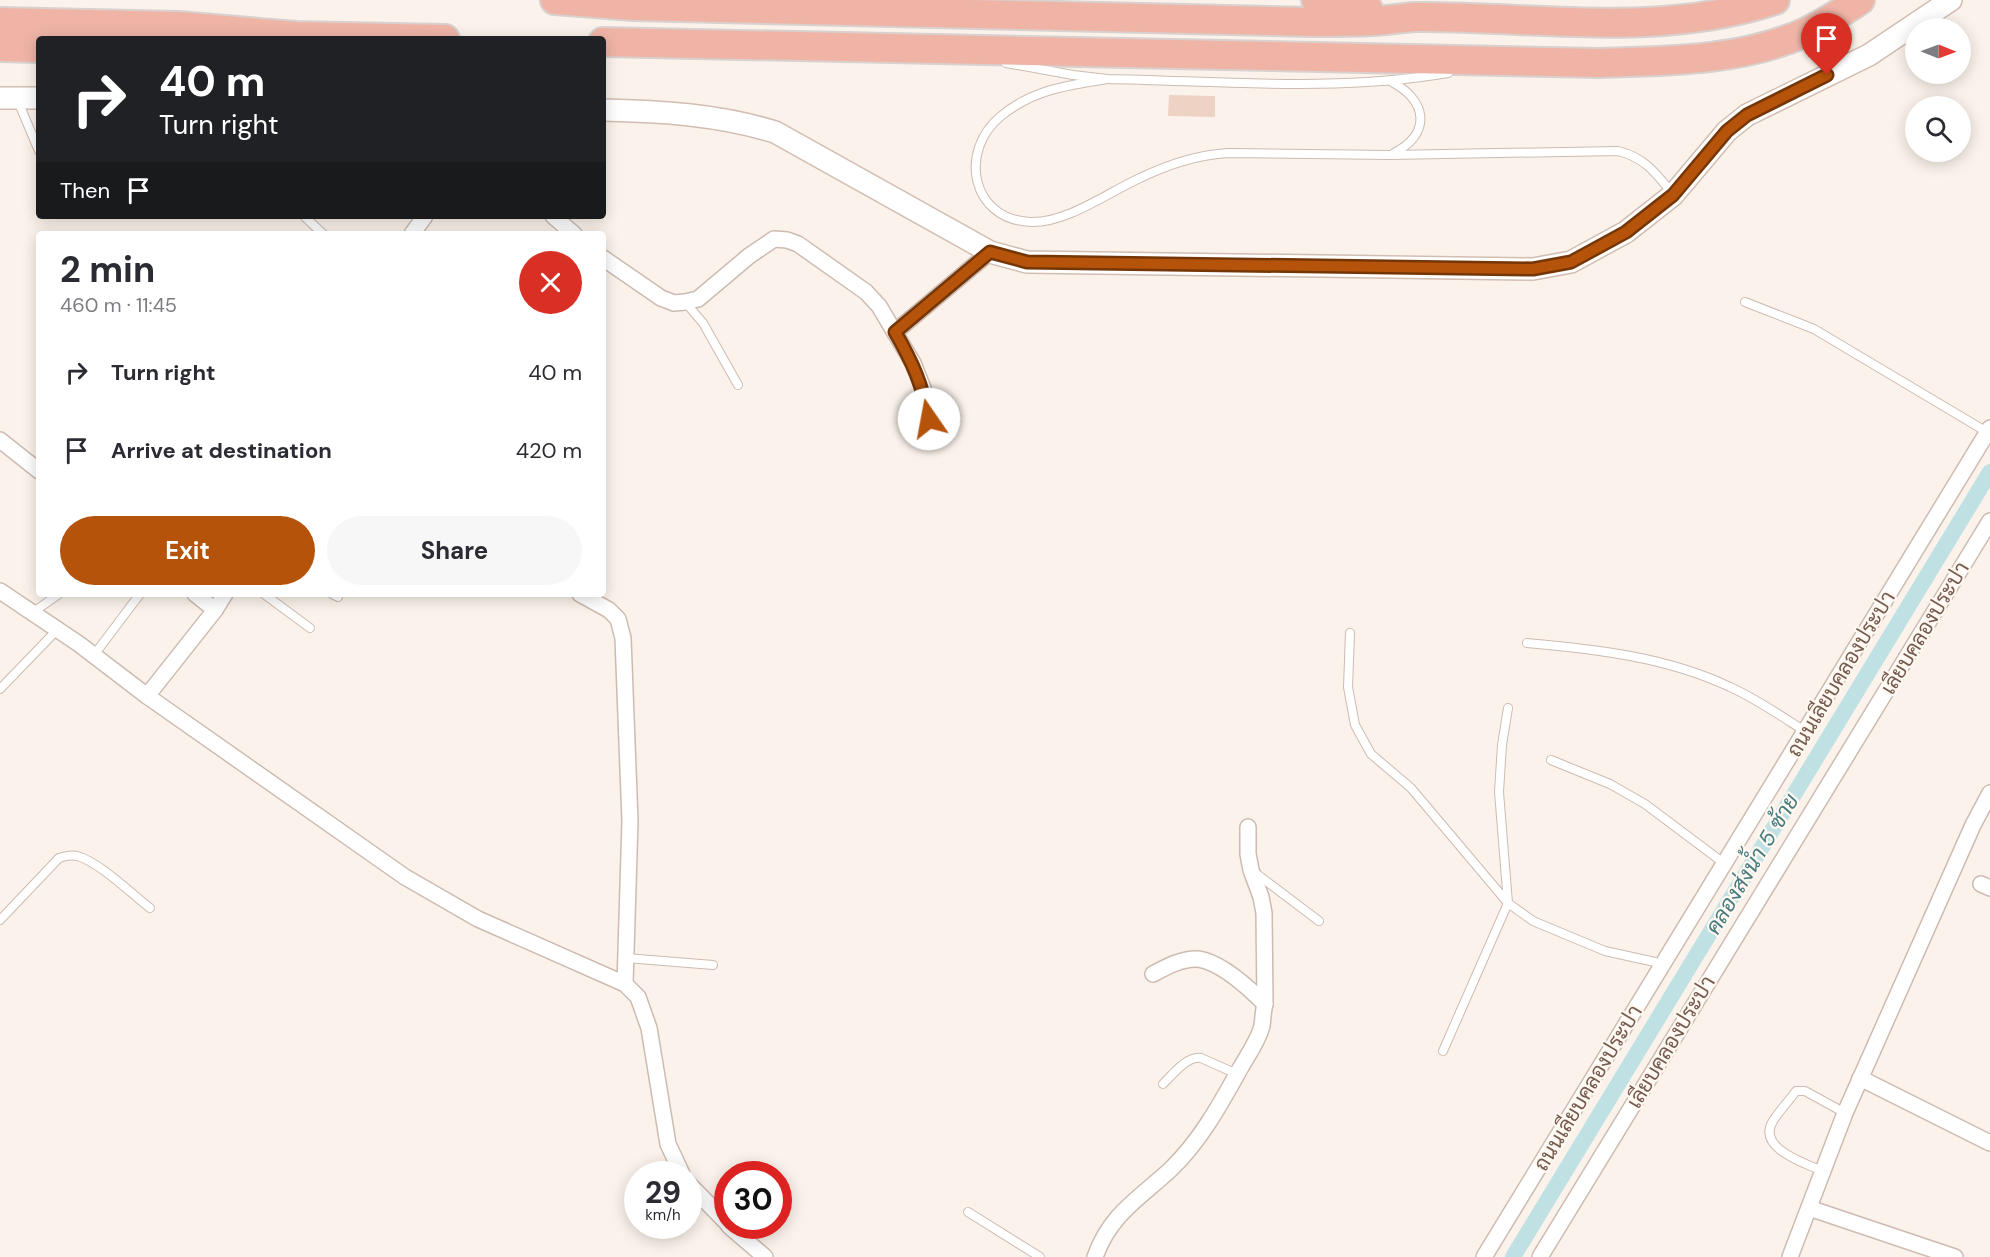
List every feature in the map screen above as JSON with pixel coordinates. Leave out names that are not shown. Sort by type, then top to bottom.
[{"type":"highway","points":[[555,0],[633,6],[1299,22],[1364,21],[1414,17],[1645,23],[1683,21],[1718,15],[1775,0]]},
{"type":"highway","points":[[1316,0],[1414,17]]},
{"type":"highway","points":[[606,42],[1600,63],[1683,59],[1734,53],[1780,42],[1804,33],[1860,0]]},
{"type":"highway","points":[[0,22],[197,27],[277,36]]},
{"type":"highway","points":[[0,47],[36,48]]},
{"type":"main road","points":[[606,110],[705,117],[743,122],[775,132],[990,252],[1027,262],[1533,269],[1571,262],[1626,232],[1673,195],[1727,131],[1747,115],[1869,55],[1951,0]]},
{"type":"main road","points":[[5,99],[36,98]]},
{"type":"street","points":[[556,219],[570,231]]},
{"type":"street","points":[[606,260],[661,298],[674,303],[698,299],[749,256],[774,239],[798,244],[866,292],[879,306],[913,363],[929,419]]},
{"type":"street","points":[[895,332],[990,252]]},
{"type":"street","name":"ถนนเลียบคลองประปา","points":[[1484,1257],[1989,430]]},
{"type":"street","points":[[0,440],[36,469]]},
{"type":"street","name":"เลียบคลองประปา","points":[[1540,1257],[1990,520]]},
{"type":"street","points":[[0,591],[94,655],[147,696],[405,877],[478,919],[625,984],[638,997],[649,1028],[668,1144],[676,1161]]},
{"type":"street","points":[[199,597],[215,610]]},
{"type":"street","points":[[147,696],[223,597]]},
{"type":"street","points":[[585,597],[609,610],[618,619],[622,638],[630,821],[625,984]]},
{"type":"street","points":[[1790,1257],[1860,1078],[1973,825],[1990,793]]},
{"type":"street","points":[[1095,1257],[1113,1221],[1173,1167],[1217,1112],[1262,1027],[1264,913],[1248,854],[1248,827]]},
{"type":"street","points":[[1153,974],[1173,964],[1199,959],[1233,976],[1248,987],[1264,1004]]},
{"type":"street","points":[[1860,1078],[1990,1143]]},
{"type":"street","points":[[702,1198],[714,1210]]},
{"type":"street","points":[[1809,1208],[1953,1257]]},
{"type":"street","points":[[744,1239],[765,1257]]},
{"type":"lane","points":[[940,49],[983,58]]},
{"type":"lane","points":[[994,60],[1062,74],[1107,79],[1342,84],[1391,81],[1459,71]]},
{"type":"lane","points":[[1470,69],[1515,61]]},
{"type":"lane","points":[[1107,79],[1066,85],[1036,94],[1012,108],[992,125],[978,148],[975,173],[978,186],[994,208],[1006,216],[1019,220],[1044,221],[1083,207],[1161,169],[1209,155],[1618,151],[1639,158],[1648,165],[1673,195]]},
{"type":"lane","points":[[1390,155],[1413,140],[1420,122],[1417,103],[1408,92],[1391,81]]},
{"type":"lane","points":[[5,99],[36,146]]},
{"type":"lane","points":[[307,219],[320,231]]},
{"type":"lane","points":[[685,302],[703,323],[738,385]]},
{"type":"lane","points":[[1745,302],[1814,329],[1989,430]]},
{"type":"lane","points":[[32,613],[55,597]]},
{"type":"lane","points":[[94,655],[138,597]]},
{"type":"lane","points":[[268,597],[310,628]]},
{"type":"lane","points":[[0,689],[57,630]]},
{"type":"lane","points":[[1350,633],[1348,687],[1355,725],[1371,754],[1417,794],[1508,903],[1533,921],[1605,951],[1664,964]]},
{"type":"lane","points":[[1527,644],[1583,648],[1652,660],[1698,674],[1729,686],[1757,701],[1806,732]]},
{"type":"lane","points":[[1443,1051],[1508,903],[1499,792],[1502,745],[1508,708]]},
{"type":"lane","points":[[1551,760],[1610,784],[1645,804],[1725,864]]},
{"type":"lane","points":[[0,920],[59,858],[69,855],[79,856],[92,862],[150,908]]},
{"type":"lane","points":[[1251,870],[1319,921]]},
{"type":"lane","points":[[626,958],[713,965]]},
{"type":"lane","points":[[1163,1084],[1195,1057],[1237,1074]]},
{"type":"lane","points":[[1822,1171],[1777,1149],[1769,1133],[1771,1123],[1796,1091],[1801,1090],[1845,1113]]},
{"type":"lane","points":[[968,1212],[1040,1257]]},
{"type":"building","points":[[1169,95],[1215,96],[1215,117],[1168,116]]},
{"type":"waterway","name":"คลองส่งน้ำ 5 ซ้าย","points":[[1513,1257],[1990,472]]},
{"type":"route","points":[[929,419],[913,363],[895,332],[990,252],[1027,262],[1533,269],[1571,262],[1626,232],[1651,214],[1673,195],[1727,131],[1747,115],[1827,75]]}]
